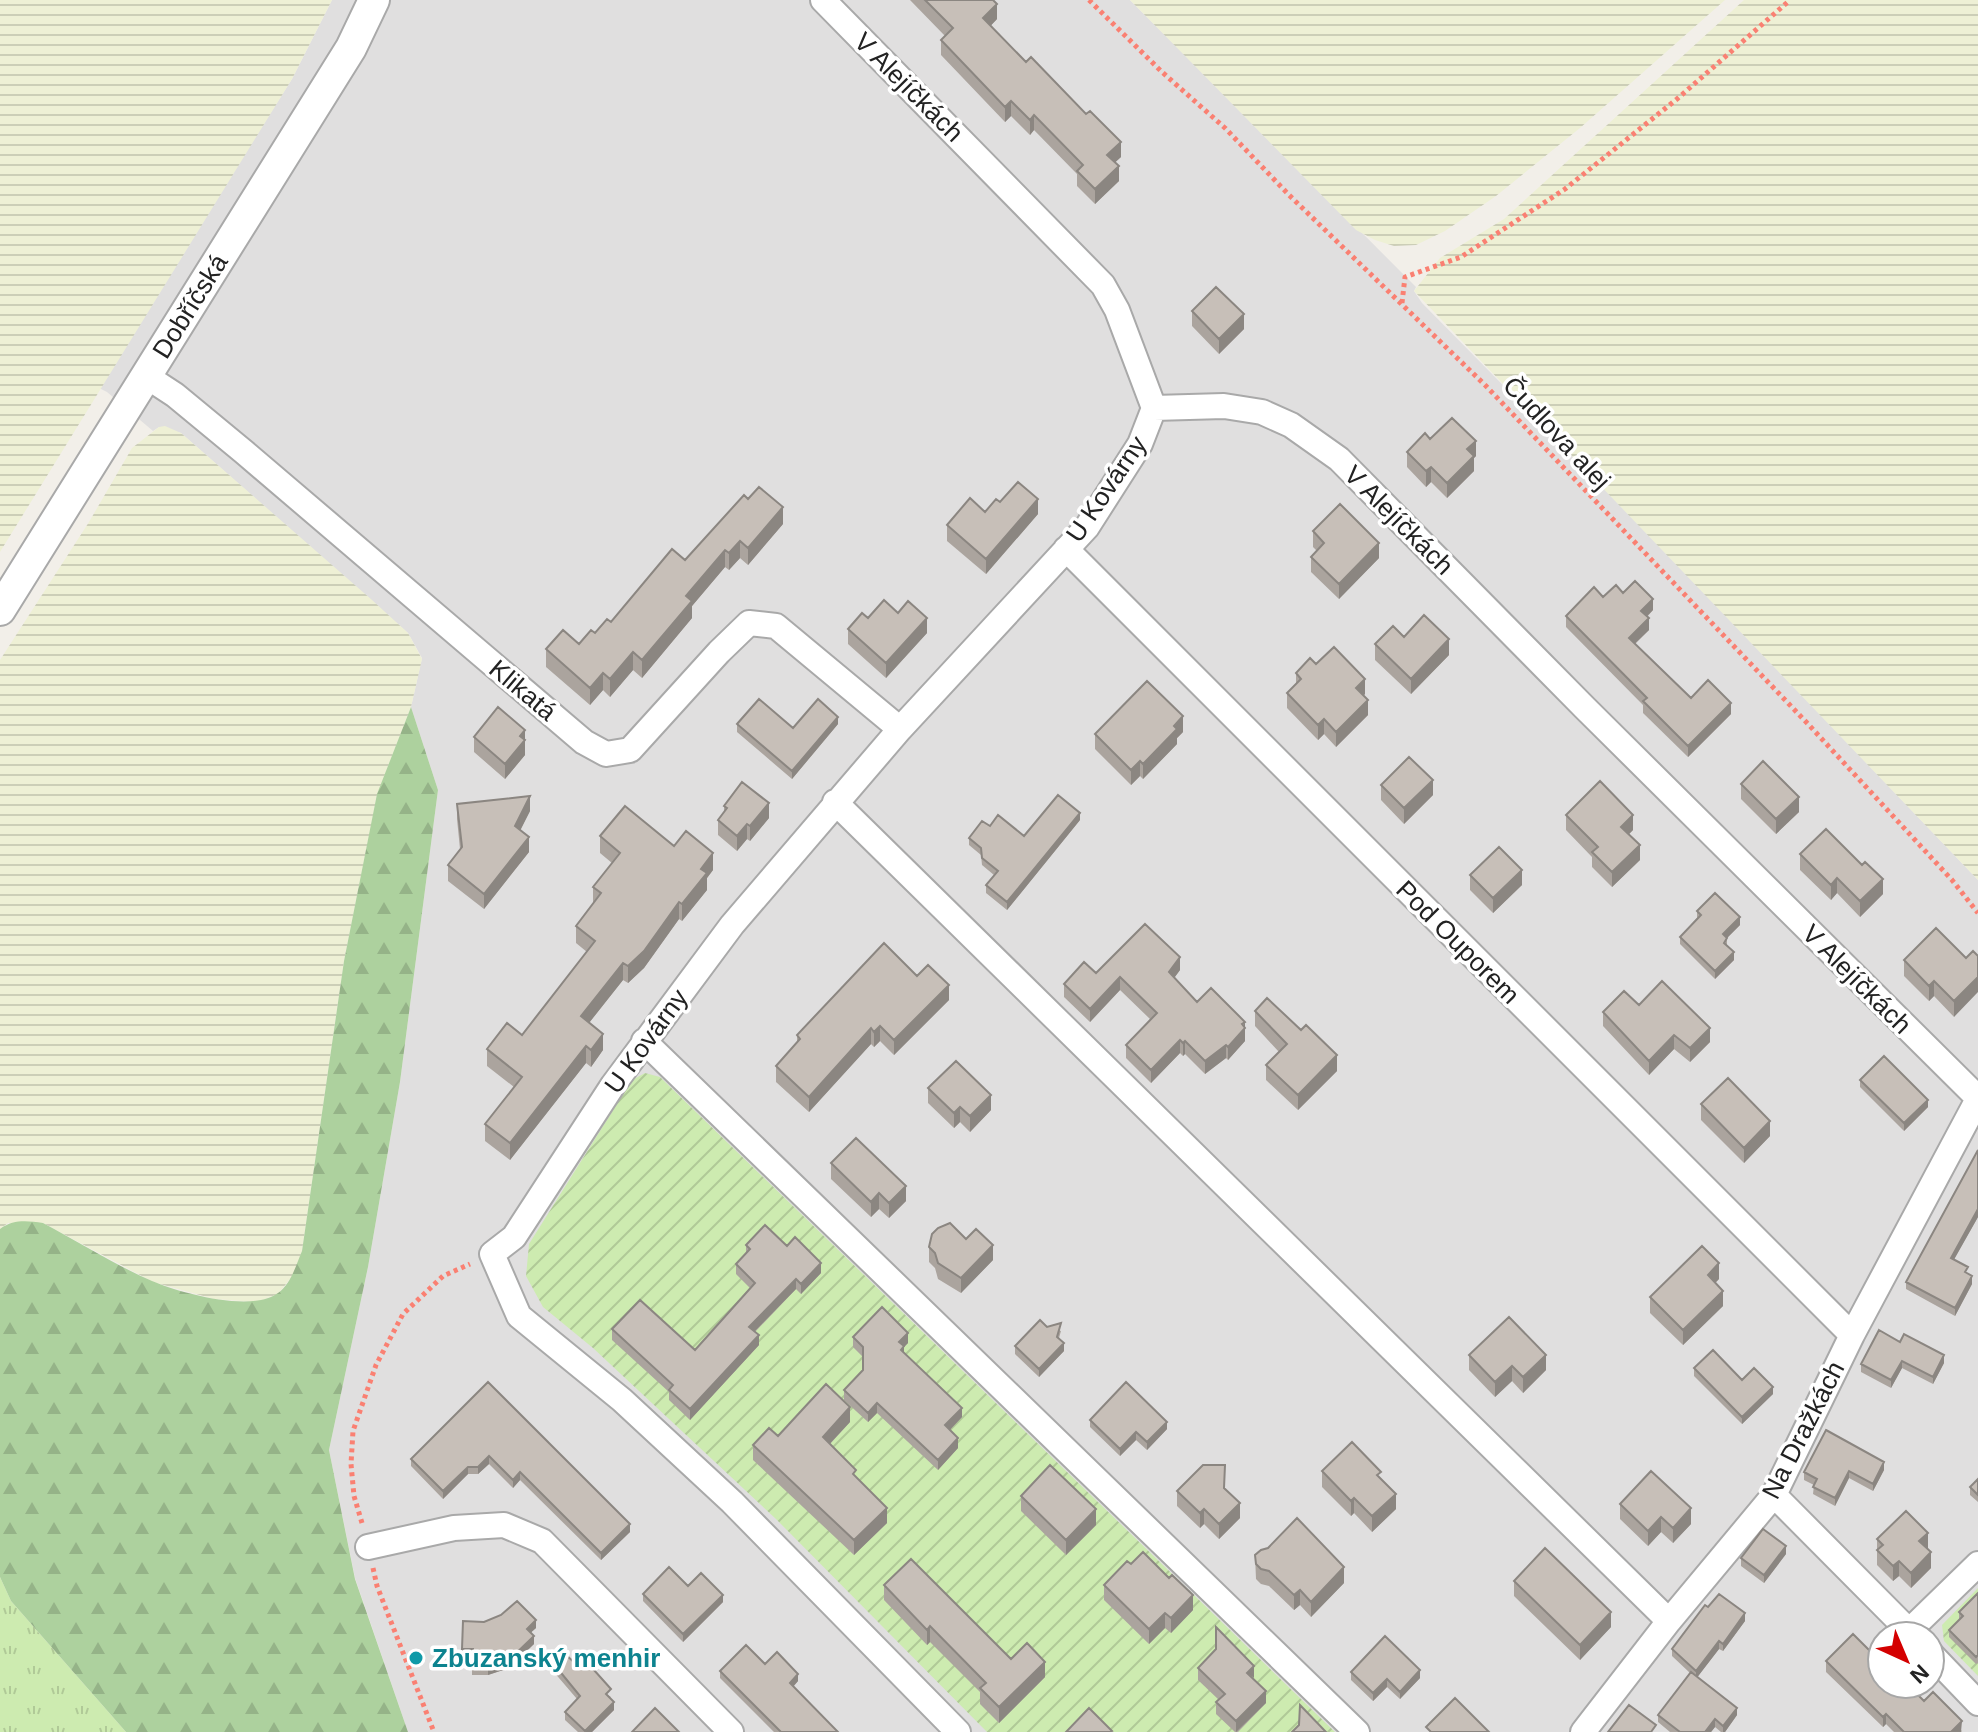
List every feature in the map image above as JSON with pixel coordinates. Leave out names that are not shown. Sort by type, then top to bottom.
[{"type":"street","name":"Dobříčská","points":[[0,610],[351,48],[374,0]]},
{"type":"street","name":"V Alejíčkách","points":[[823,0],[1103,285],[1117,310],[1154,408],[1224,406],[1262,412],[1291,425],[1339,459],[1978,1098]]},
{"type":"street","name":"Klikatá","points":[[146,376],[175,395],[244,452],[584,742],[606,754],[630,750],[749,623],[776,626],[900,729]]},
{"type":"street","name":"U Kovárny","points":[[492,1254],[514,1237],[644,1041],[732,925],[900,729],[1087,527],[1140,444],[1154,408]]},
{"type":"street","name":"Pod Ouporem","points":[[1066,549],[1852,1335]]},
{"type":"street","points":[[835,802],[1669,1621]]},
{"type":"street","points":[[644,1041],[1357,1732]]},
{"type":"street","name":"Na Dražkách","points":[[1583,1732],[1669,1621],[1774,1495],[1852,1335],[1978,1098]]},
{"type":"street","points":[[492,1254],[519,1316],[622,1400],[732,1502],[958,1732]]},
{"type":"street","points":[[1774,1495],[1898,1620]]},
{"type":"street","points":[[368,1547],[454,1528],[504,1525],[542,1541],[731,1732]]},
{"type":"street","points":[[1925,1620],[1978,1564]]},
{"type":"street","points":[[1946,1670],[1978,1703]]},
{"type":"path","name":"Čudlova alej","points":[[1089,0],[1225,128],[1495,396],[1808,724],[1952,880],[1978,913]]},
{"type":"path","points":[[1402,304],[1405,277],[1461,257],[1565,189],[1677,99],[1790,0]]},
{"type":"path","points":[[434,1732],[377,1586],[354,1496],[351,1464],[353,1431],[376,1365],[403,1314],[443,1276],[492,1254]]},
{"type":"shaded area","points":[[332,0],[1130,0],[1416,287],[1414,291],[1422,303],[1620,504],[1978,880],[1978,1732],[408,1732],[355,1578],[329,1450],[368,1267],[400,1082],[438,790],[411,707],[422,658],[408,633],[181,433],[159,427],[153,431],[97,387],[292,79]]},
{"type":"green space","points":[[0,0],[332,0],[292,79],[0,552]]},
{"type":"green space","points":[[1130,0],[1725,0],[1580,128],[1496,196],[1445,231],[1416,245],[1394,246],[1356,230]]},
{"type":"green space","points":[[1744,0],[1978,0],[1978,880],[1414,291],[1440,258],[1504,219]]},
{"type":"green space","points":[[165,426],[181,433],[372,600],[408,633],[422,659],[411,707],[377,795],[344,961],[302,1251],[294,1274],[278,1294],[257,1302],[214,1299],[153,1282],[43,1223],[8,1223],[0,1229],[0,660],[89,522],[132,448],[159,427]]},
{"type":"green space","points":[[411,707],[438,790],[400,1082],[368,1267],[329,1450],[355,1579],[408,1732],[126,1732],[11,1601],[0,1577],[0,1229],[16,1222],[43,1223],[152,1281],[216,1299],[266,1299],[286,1285],[302,1251],[344,961],[377,794]]},
{"type":"green space","points":[[645,1073],[660,1077],[1335,1732],[987,1732],[776,1519],[593,1348],[543,1307],[526,1276],[529,1244],[632,1080]]},
{"type":"green space","points":[[0,1577],[11,1601],[126,1732],[0,1732]]},
{"type":"green space","points":[[1978,1588],[1978,1676],[1946,1643],[1946,1621]]},
{"type":"building","points":[[925,0],[993,0],[997,4],[983,18],[1026,62],[1031,57],[1086,114],[1090,111],[1121,142],[1107,155],[1119,166],[1095,189],[1077,171],[1083,165],[1034,115],[1030,120],[1011,101],[1005,107],[941,40],[953,28]]},
{"type":"building","points":[[1216,287],[1244,314],[1219,339],[1192,311]]},
{"type":"building","points":[[1452,418],[1476,441],[1467,449],[1474,456],[1447,483],[1431,467],[1426,471],[1407,452],[1425,433],[1430,439]]},
{"type":"building","points":[[1018,482],[1038,499],[986,559],[947,525],[970,498],[985,512],[996,499],[1000,502]]},
{"type":"building","points":[[759,487],[783,507],[748,548],[740,541],[729,553],[725,550],[686,596],[692,601],[642,660],[633,652],[610,679],[603,673],[590,688],[546,649],[563,630],[579,644],[591,630],[595,633],[607,619],[611,622],[672,549],[685,560],[744,495],[748,499]]},
{"type":"building","points":[[1340,504],[1379,543],[1339,584],[1311,557],[1324,543],[1313,531]]},
{"type":"building","points":[[1635,581],[1653,599],[1641,611],[1649,618],[1629,638],[1691,698],[1708,680],[1731,703],[1688,746],[1643,701],[1647,698],[1566,616],[1594,587],[1603,597],[1616,585],[1623,593]]},
{"type":"building","points":[[884,600],[898,613],[908,601],[927,618],[886,663],[848,629],[862,613],[868,618]]},
{"type":"building","points":[[1424,615],[1449,639],[1411,679],[1375,644],[1393,626],[1404,637]]},
{"type":"building","points":[[1334,647],[1365,679],[1356,688],[1368,700],[1336,732],[1324,719],[1318,725],[1287,693],[1301,679],[1296,673],[1310,658],[1316,664]]},
{"type":"building","points":[[1147,681],[1183,716],[1174,726],[1177,729],[1143,764],[1140,761],[1131,770],[1095,734]]},
{"type":"building","points":[[759,699],[793,728],[818,699],[838,717],[792,771],[737,724]]},
{"type":"building","points":[[498,707],[525,730],[520,736],[525,740],[505,764],[474,737]]},
{"type":"building","points":[[1409,757],[1433,780],[1404,808],[1381,785]]},
{"type":"building","points":[[1763,761],[1799,797],[1776,819],[1741,784]]},
{"type":"building","points":[[1600,781],[1633,815],[1621,827],[1640,845],[1612,872],[1592,852],[1598,847],[1566,815]]},
{"type":"building","points":[[742,782],[769,803],[737,836],[718,820],[727,808],[724,806]]},
{"type":"building","points":[[1058,795],[1080,813],[1007,902],[986,885],[998,871],[982,858],[981,848],[969,838],[982,821],[990,826],[998,815],[1024,836]]},
{"type":"building","points":[[530,796],[515,826],[529,837],[484,894],[448,865],[462,847],[457,804]]},
{"type":"building","points":[[625,806],[674,846],[686,831],[713,853],[701,869],[707,873],[682,904],[679,902],[644,951],[628,966],[623,963],[581,1016],[603,1034],[591,1050],[586,1046],[510,1143],[485,1124],[522,1077],[487,1049],[507,1023],[522,1035],[595,941],[576,926],[601,893],[593,887],[620,853],[600,836]]},
{"type":"building","points":[[1826,829],[1862,865],[1865,862],[1883,879],[1860,901],[1837,878],[1831,885],[1800,854]]},
{"type":"building","points":[[1499,847],[1522,870],[1493,898],[1470,875]]},
{"type":"building","points":[[1715,893],[1740,917],[1723,934],[1727,938],[1724,943],[1734,952],[1715,971],[1680,937],[1701,915],[1697,911]]},
{"type":"building","points":[[1145,924],[1180,957],[1169,972],[1197,1002],[1211,988],[1245,1022],[1242,1024],[1245,1028],[1228,1047],[1226,1045],[1205,1061],[1185,1041],[1180,1040],[1151,1070],[1126,1045],[1157,1013],[1120,977],[1090,1009],[1064,984],[1084,962],[1096,973]]},
{"type":"building","points":[[1936,928],[1966,958],[1973,951],[1978,956],[1978,977],[1954,1001],[1934,981],[1929,986],[1904,960]]},
{"type":"building","points":[[884,943],[917,976],[928,965],[949,985],[894,1040],[880,1026],[874,1032],[871,1028],[809,1097],[776,1066],[800,1039],[797,1035]]},
{"type":"building","points":[[1662,981],[1710,1028],[1690,1048],[1674,1035],[1649,1061],[1603,1012],[1624,991],[1639,1005]]},
{"type":"building","points":[[1267,998],[1301,1030],[1306,1025],[1337,1055],[1298,1095],[1266,1065],[1287,1044],[1255,1011]]},
{"type":"building","points":[[1884,1056],[1928,1100],[1904,1123],[1860,1080]]},
{"type":"building","points":[[956,1061],[991,1095],[970,1116],[960,1107],[954,1113],[928,1088]]},
{"type":"building","points":[[1728,1078],[1770,1121],[1744,1148],[1701,1104]]},
{"type":"building","points":[[856,1138],[906,1186],[889,1203],[879,1193],[871,1202],[831,1163]]},
{"type":"building","points":[[1978,1150],[1978,1209],[1951,1258],[1968,1267],[1965,1272],[1972,1276],[1955,1308],[1906,1282]]},
{"type":"building","points":[[950,1223],[966,1239],[976,1229],[993,1245],[961,1278],[938,1263],[929,1247],[932,1234]]},
{"type":"building","points":[[765,1225],[787,1246],[795,1237],[821,1263],[801,1284],[796,1279],[749,1327],[759,1335],[690,1409],[669,1390],[673,1385],[612,1329],[640,1300],[695,1350],[755,1283],[736,1264],[750,1249],[746,1245]]},
{"type":"building","points":[[1702,1246],[1719,1263],[1708,1275],[1723,1291],[1683,1330],[1650,1297]]},
{"type":"building","points":[[882,1307],[908,1333],[899,1342],[904,1346],[901,1350],[962,1408],[945,1425],[958,1438],[938,1460],[877,1403],[868,1413],[844,1390],[863,1370],[863,1347],[853,1337]]},
{"type":"building","points":[[1509,1317],[1546,1355],[1523,1377],[1512,1366],[1495,1382],[1469,1355]]},
{"type":"building","points":[[1040,1320],[1047,1327],[1061,1323],[1057,1337],[1064,1343],[1039,1369],[1015,1346]]},
{"type":"building","points":[[1879,1330],[1900,1342],[1904,1334],[1944,1355],[1933,1377],[1902,1361],[1891,1380],[1861,1364]]},
{"type":"building","points":[[1713,1350],[1742,1380],[1754,1368],[1773,1387],[1742,1417],[1694,1368]]},
{"type":"building","points":[[488,1382],[630,1524],[601,1553],[520,1472],[513,1480],[489,1456],[478,1467],[468,1467],[443,1491],[411,1459]]},
{"type":"building","points":[[1126,1382],[1167,1422],[1147,1442],[1136,1432],[1120,1449],[1090,1420]]},
{"type":"building","points":[[826,1384],[850,1407],[823,1437],[856,1470],[853,1474],[887,1508],[854,1540],[753,1445],[769,1428],[778,1436]]},
{"type":"building","points":[[1826,1430],[1884,1462],[1873,1484],[1849,1471],[1835,1498],[1813,1487],[1817,1479],[1804,1472]]},
{"type":"building","points":[[1352,1442],[1381,1472],[1377,1475],[1396,1494],[1372,1516],[1354,1498],[1351,1501],[1322,1471]]},
{"type":"building","points":[[1050,1465],[1096,1509],[1066,1540],[1021,1496]]},
{"type":"building","points":[[1203,1465],[1225,1465],[1224,1488],[1240,1503],[1219,1524],[1204,1509],[1200,1513],[1177,1491]]},
{"type":"building","points":[[1651,1471],[1691,1508],[1673,1528],[1661,1517],[1648,1531],[1620,1504]]},
{"type":"building","points":[[1978,1479],[1978,1495],[1970,1487]]},
{"type":"building","points":[[1906,1511],[1928,1533],[1919,1541],[1931,1552],[1911,1573],[1899,1561],[1893,1566],[1877,1550],[1883,1545],[1877,1539]]},
{"type":"building","points":[[1297,1518],[1344,1567],[1311,1602],[1300,1590],[1294,1595],[1269,1571],[1256,1564],[1255,1555],[1268,1548]]},
{"type":"building","points":[[1763,1529],[1786,1546],[1764,1575],[1741,1558]]},
{"type":"building","points":[[1545,1548],[1611,1612],[1580,1645],[1514,1581]]},
{"type":"building","points":[[1143,1552],[1169,1578],[1172,1575],[1193,1595],[1171,1618],[1165,1613],[1149,1629],[1104,1585],[1127,1561],[1131,1564]]},
{"type":"building","points":[[911,1559],[1011,1659],[1027,1643],[1045,1662],[999,1707],[980,1688],[986,1683],[930,1626],[927,1630],[884,1585]]},
{"type":"building","points":[[669,1567],[688,1586],[701,1573],[723,1595],[683,1634],[643,1594]]},
{"type":"building","points":[[1978,1593],[1976,1657],[1949,1630],[1963,1616],[1959,1612]]},
{"type":"building","points":[[1719,1594],[1745,1613],[1723,1644],[1719,1641],[1696,1671],[1672,1649],[1705,1605],[1708,1607]]},
{"type":"building","points":[[517,1601],[536,1620],[527,1629],[534,1636],[509,1660],[488,1667],[472,1667],[473,1649],[462,1649],[463,1621],[484,1622],[501,1615]]},
{"type":"building","points":[[1216,1627],[1254,1666],[1247,1673],[1266,1691],[1236,1721],[1216,1702],[1225,1694],[1198,1668],[1216,1649]]},
{"type":"building","points":[[1853,1634],[1866,1647],[1866,1700],[1941,1700],[1962,1721],[1951,1732],[1904,1732],[1886,1714],[1883,1717],[1826,1661]]},
{"type":"building","points":[[1385,1636],[1420,1670],[1400,1692],[1387,1679],[1373,1693],[1351,1672]]},
{"type":"building","points":[[746,1645],[765,1664],[777,1652],[798,1674],[790,1683],[838,1732],[781,1732],[720,1671]]},
{"type":"building","points":[[564,1653],[578,1666],[585,1660],[611,1689],[606,1694],[614,1702],[585,1731],[565,1712],[580,1696],[553,1663]]},
{"type":"building","points":[[1691,1672],[1737,1708],[1723,1726],[1715,1719],[1705,1732],[1680,1732],[1658,1715]]},
{"type":"building","points":[[1455,1698],[1489,1732],[1431,1732],[1426,1727]]},
{"type":"building","points":[[1300,1705],[1326,1732],[1292,1732],[1299,1725]]},
{"type":"building","points":[[1629,1705],[1656,1725],[1651,1732],[1608,1732]]},
{"type":"building","points":[[655,1708],[679,1732],[632,1732]]},
{"type":"building","points":[[1089,1708],[1112,1731],[1066,1732]]},
{"type":"place","name":"Zbuzanský menhir","points":[[416,1658]]}]
